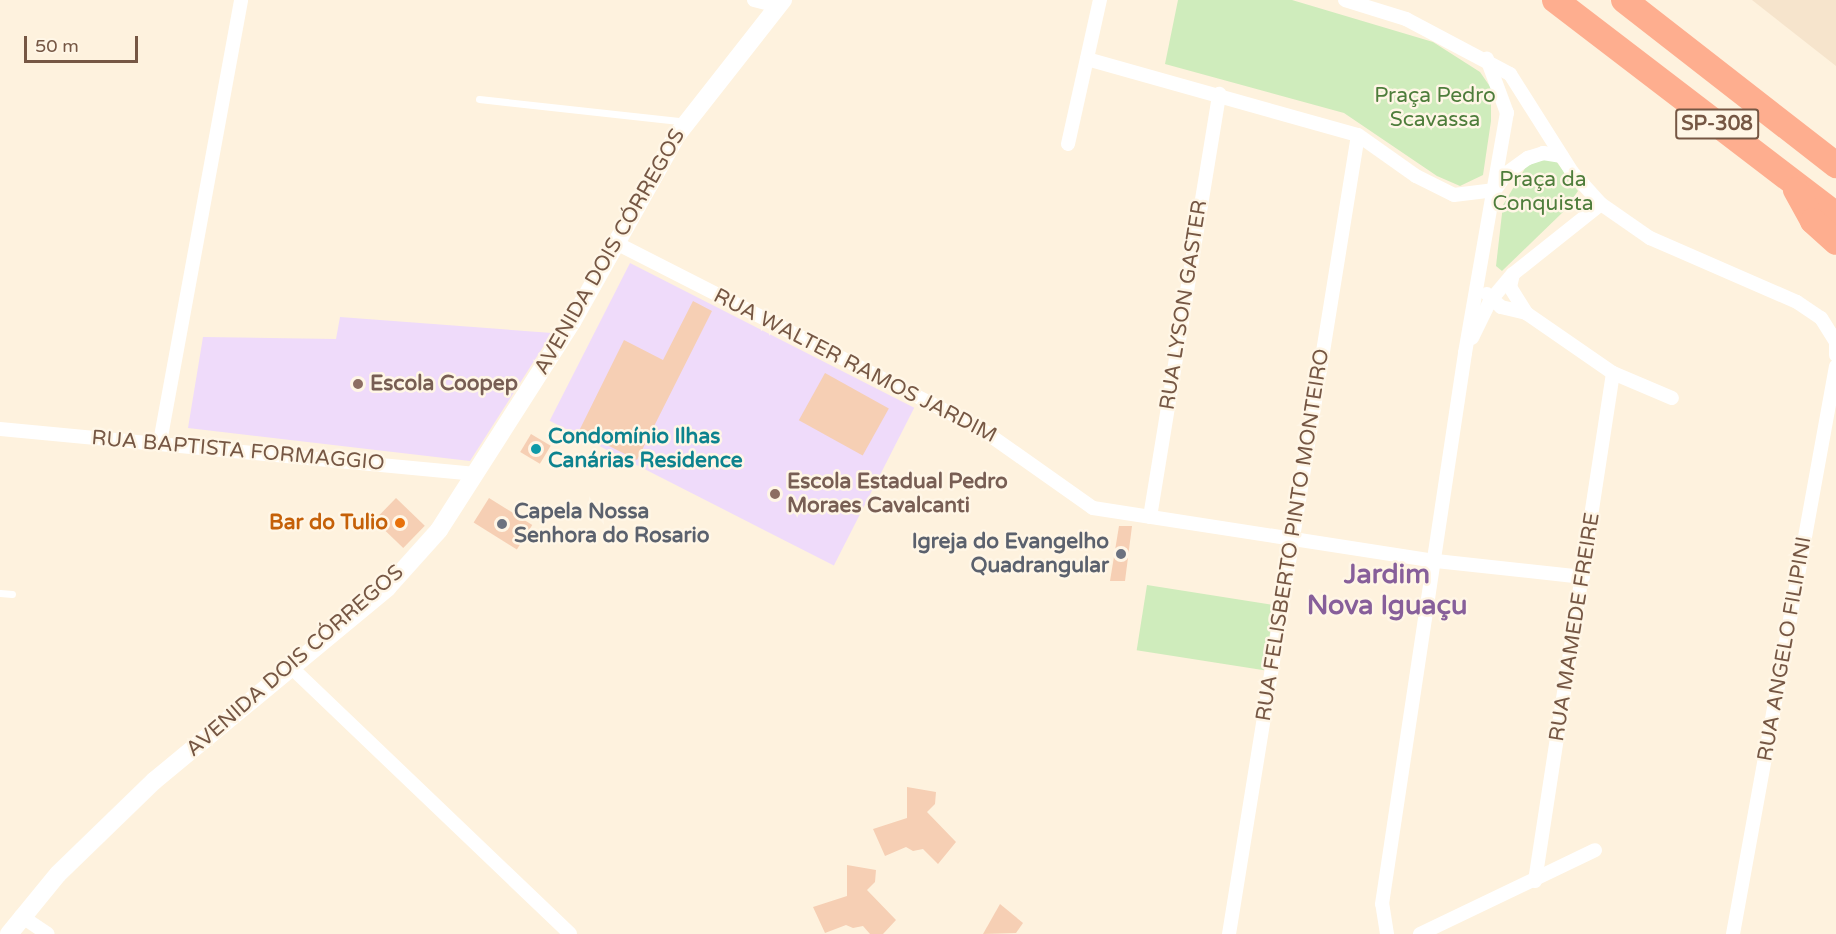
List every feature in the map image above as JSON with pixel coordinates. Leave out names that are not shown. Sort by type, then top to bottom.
[{"type":"highway","points":[[1533,0],[1641,66]]},
{"type":"highway","name":"SP-308","points":[[1555,0],[1836,215]]},
{"type":"highway","name":"SP-308","points":[[1624,0],[1831,158]]},
{"type":"highway","points":[[1640,0],[1710,66]]},
{"type":"highway","points":[[1792,181],[1814,222],[1836,242]]},
{"type":"street","points":[[160,442],[241,0]]},
{"type":"street","points":[[754,0],[780,3]]},
{"type":"street","points":[[1068,144],[1100,0]]},
{"type":"street","points":[[1345,0],[1406,19],[1487,59],[1510,74],[1562,156],[1601,204],[1650,238],[1797,302],[1821,318],[1836,342],[1836,355]]},
{"type":"street","name":"AVENIDA DOIS CÓRREGOS","points":[[9,934],[21,916],[58,874],[154,781],[293,669],[387,588],[439,530],[476,474],[687,123],[780,3]]},
{"type":"street","points":[[1087,59],[1219,94],[1358,135],[1416,176],[1454,195],[1495,190],[1507,173],[1528,158],[1543,153],[1562,156]]},
{"type":"street","points":[[1388,934],[1382,904],[1436,561],[1465,353],[1507,113],[1487,59]]},
{"type":"street","name":"RUA LYSON GASTER","points":[[1150,517],[1219,94]]},
{"type":"street","name":"RUA FELISBERTO PINTO MONTEIRO","points":[[1229,934],[1358,135]]},
{"type":"street","points":[[1465,353],[1490,301],[1513,274],[1601,204]]},
{"type":"street","name":"RUA WALTER RAMOS JARDIM","points":[[616,243],[981,429],[1093,508],[1293,537],[1436,561],[1583,577]]},
{"type":"street","points":[[1480,261],[1483,285],[1490,301],[1512,312],[1526,313]]},
{"type":"street","points":[[1513,274],[1510,287],[1526,313],[1613,373],[1672,398]]},
{"type":"street","name":"RUA ANGELO FILIPINI","points":[[1734,933],[1836,366]]},
{"type":"street","name":"RUA MAMEDE FREIRE","points":[[1534,881],[1613,373]]},
{"type":"street","name":"RUA BAPTISTA FORMAGGIO","points":[[0,429],[160,442],[476,474]]},
{"type":"street","points":[[293,669],[570,934]]},
{"type":"street","points":[[1420,934],[1596,850]]},
{"type":"street","points":[[21,916],[48,934]]},
{"type":"lane","points":[[479,99],[687,123]]},
{"type":"lane","points":[[0,593],[12,594]]},
{"type":"shaded area","points":[[1752,0],[1836,0],[1836,66]]},
{"type":"shaded area","name":"Escola Estadual Pedro Moraes Cavalcanti","points":[[630,263],[914,408],[834,566],[550,421]]},
{"type":"shaded area","name":"Escola Coopep","points":[[340,317],[552,333],[470,461],[188,428],[203,337],[336,339]]},
{"type":"green space","name":"Praça Pedro Scavassa","points":[[1178,0],[1292,0],[1433,42],[1480,72],[1491,88],[1491,121],[1483,175],[1460,186],[1437,176],[1344,113],[1165,64]]},
{"type":"green space","name":"Praça da Conquista","points":[[1553,157],[1578,191],[1563,212],[1502,271],[1496,266],[1503,205],[1527,165]]},
{"type":"green space","points":[[1147,585],[1274,605],[1264,670],[1137,650]]},
{"type":"building","points":[[693,301],[712,311],[637,460],[579,431],[624,340],[663,360]]},
{"type":"building","points":[[825,373],[889,408],[863,456],[799,420]]},
{"type":"building","name":"Condomínio Ilhas Canárias Residence","points":[[531,434],[551,446],[540,464],[520,452]]},
{"type":"building","name":"Bar do Tulio","points":[[396,498],[425,526],[403,548],[374,520]]},
{"type":"building","name":"Capela Nossa Senhora do Rosario","points":[[489,498],[532,525],[517,550],[474,523]]},
{"type":"building","name":"Igreja do Evangelho Quadrangular","points":[[1119,526],[1132,526],[1125,581],[1110,581]]},
{"type":"building","points":[[907,787],[936,792],[935,804],[927,812],[956,842],[938,864],[923,849],[913,851],[906,847],[885,856],[873,829],[907,818]]},
{"type":"building","points":[[847,865],[876,870],[875,882],[867,890],[896,920],[883,934],[870,934],[863,926],[853,928],[846,925],[825,933],[813,907],[847,896]]},
{"type":"building","points":[[1000,904],[1023,923],[1016,933],[983,934]]},
{"type":"place","name":"Escola Coopep","points":[[358,384]]},
{"type":"place","name":"Condomínio Ilhas Canárias Residence","points":[[536,449]]},
{"type":"place","name":"Escola Estadual Pedro Moraes Cavalcanti","points":[[775,494]]},
{"type":"place","name":"Bar do Tulio","points":[[400,523]]},
{"type":"place","name":"Capela Nossa Senhora do Rosario","points":[[502,524]]},
{"type":"place","name":"Igreja do Evangelho Quadrangular","points":[[1121,554]]},
{"type":"district","name":"Jardim Nova Iguaçu","points":[[1387,590]]}]
